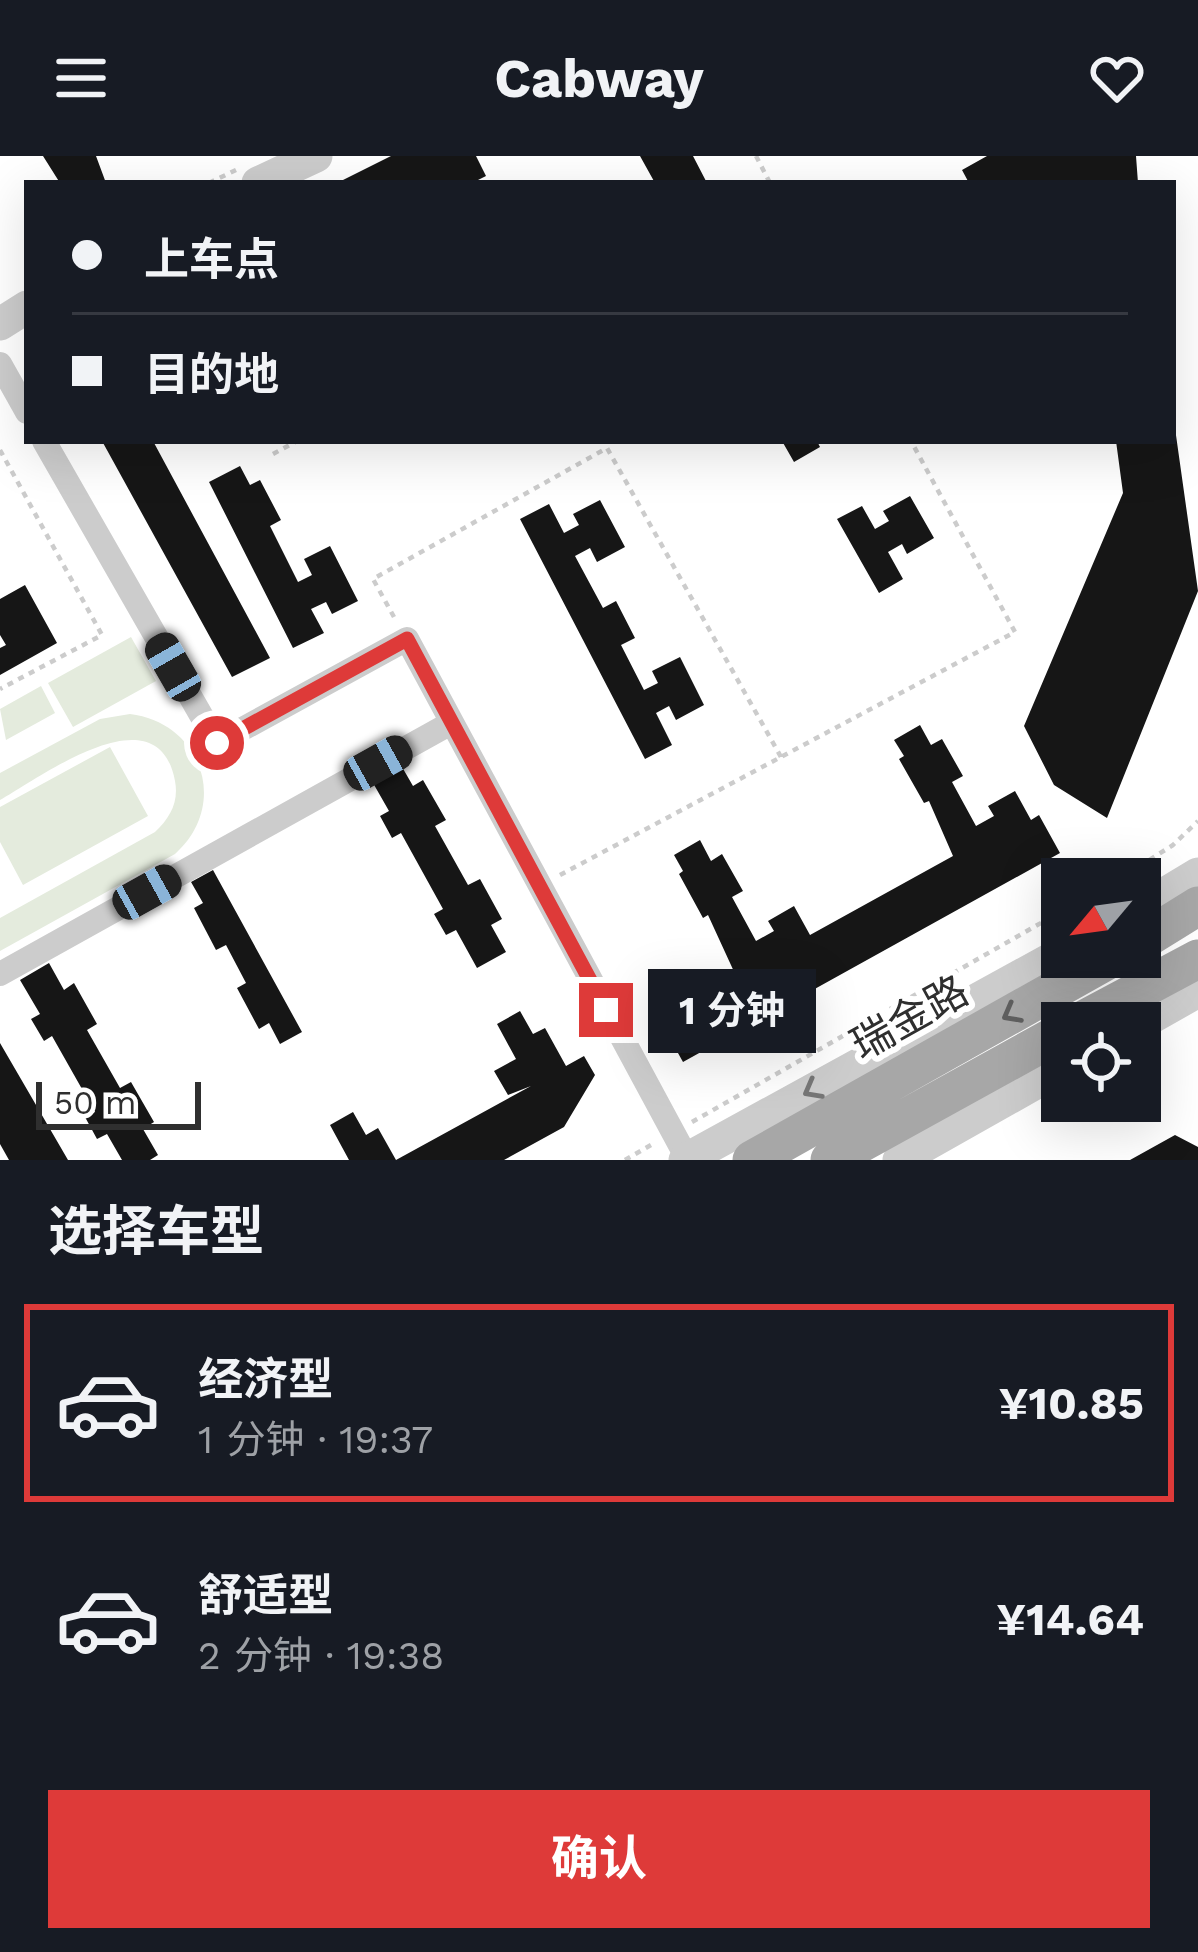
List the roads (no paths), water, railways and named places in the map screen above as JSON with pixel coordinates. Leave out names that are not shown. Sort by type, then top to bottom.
[{"type":"main road","points":[[1161,917],[1198,890]]},
{"type":"main road","points":[[1161,921],[1198,906]]},
{"type":"main road","points":[[1124,1002],[1191,971]]},
{"type":"main road","name":"瑞金路","points":[[752,1160],[1076,978]]},
{"type":"main road","name":"瑞金路","points":[[830,1160],[1041,1044]]},
{"type":"street","points":[[264,180],[316,156]]},
{"type":"street","points":[[0,364],[24,407]]},
{"type":"street","points":[[46,444],[217,743],[407,639],[683,1153],[1041,964]]},
{"type":"street","points":[[0,974],[451,723]]},
{"type":"street","points":[[1161,912],[1198,874]]},
{"type":"street","points":[[1161,1002],[1191,971]]},
{"type":"street","points":[[899,1160],[1041,1080]]}]
